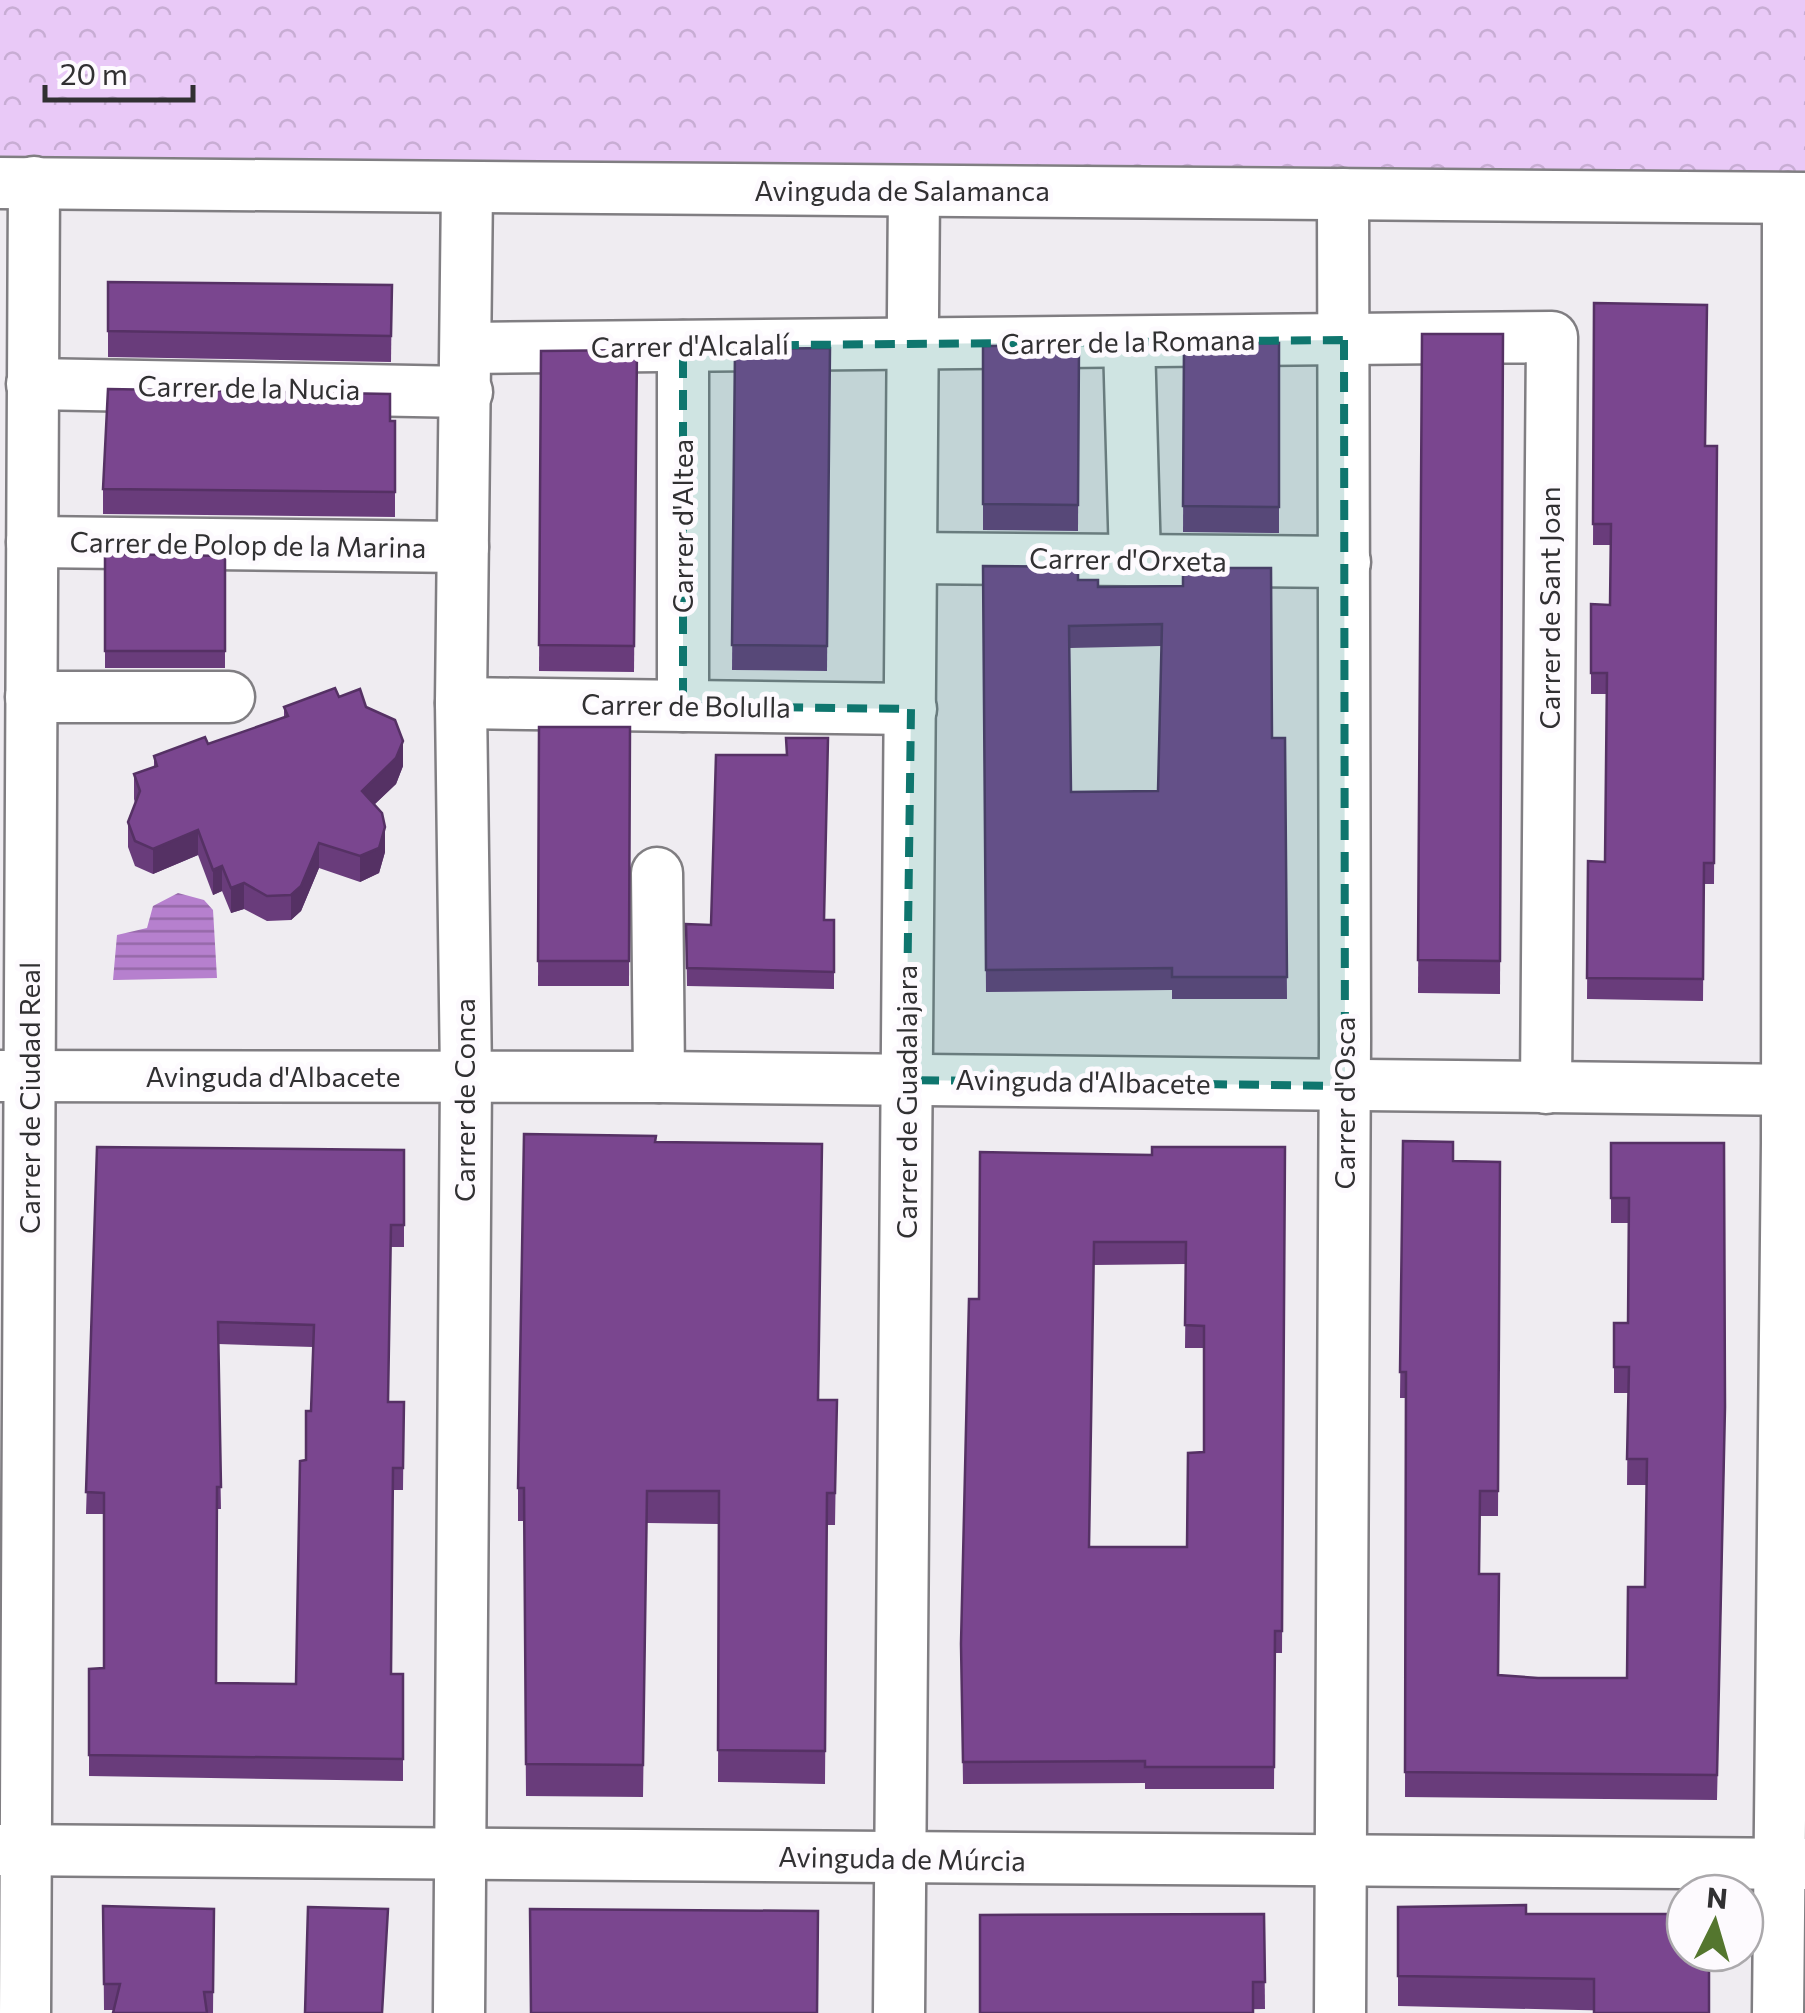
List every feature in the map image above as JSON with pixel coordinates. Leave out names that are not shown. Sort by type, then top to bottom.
[{"type":"street","name":"Avinguda de Salamanca","points":[[17,182],[1797,198]]},
{"type":"street","name":"Carrer de Ciudad Real","points":[[17,182],[21,558],[31,697],[15,1076],[13,1850],[25,2013]]},
{"type":"street","name":"Carrer de Conca","points":[[458,2013],[466,1076],[461,703],[467,188]]},
{"type":"street","name":"Carrer de Guadalajara","points":[[898,2013],[914,191]]},
{"type":"street","name":"Carrer d'Osca","points":[[1340,2013],[1345,1086],[1343,194]]},
{"type":"street","points":[[1778,2013],[1793,1864],[1797,198]]},
{"type":"street","name":"Carrer de Sant Joan","points":[[1344,340],[1552,337],[1546,1088]]},
{"type":"street","name":"Carrer de la Romana","points":[[912,344],[1344,340]]},
{"type":"street","points":[[1129,342],[1135,560]]},
{"type":"street","name":"Carrer d'Alcalalí","points":[[467,370],[683,346],[912,344]]},
{"type":"street","name":"Carrer d'Altea","points":[[683,346],[683,706]]},
{"type":"street","name":"Carrer de la Nucia","points":[[21,407],[467,370]]},
{"type":"street","name":"Carrer de Polop de la Marina","points":[[21,558],[464,547]]},
{"type":"street","name":"Carrer d'Orxeta","points":[[912,558],[1345,562]]},
{"type":"street","points":[[31,697],[229,696]]},
{"type":"street","name":"Carrer de Bolulla","points":[[461,703],[912,709]]},
{"type":"street","points":[[657,873],[659,1077]]},
{"type":"street","name":"Avinguda d'Albacete","points":[[15,1076],[659,1077],[1796,1090]]},
{"type":"street","name":"Avinguda de Múrcia","points":[[13,1850],[900,1860],[1793,1864]]},
{"type":"highlighted area","points":[[1344,340],[1345,1086],[906,1080],[911,709],[683,706],[683,346]]},
{"type":"green space","points":[[0,0],[1805,0],[1805,180],[0,163]]},
{"type":"shaded area","points":[[178,893],[204,900],[213,910],[217,978],[113,980],[117,935],[147,928],[153,906]]},
{"type":"building","points":[[108,282],[392,285],[391,336],[108,331]]},
{"type":"building","points":[[1594,303],[1707,305],[1705,446],[1717,446],[1714,863],[1704,863],[1703,979],[1587,978],[1588,861],[1605,862],[1607,673],[1591,673],[1591,604],[1610,605],[1611,524],[1593,524]]},
{"type":"building","points":[[1422,334],[1503,334],[1500,961],[1418,960]]},
{"type":"building","points":[[1279,343],[1279,507],[1183,506],[1184,344]]},
{"type":"building","points":[[1079,345],[1078,505],[983,504],[983,346]]},
{"type":"building","points":[[830,348],[827,646],[732,645],[735,349]]},
{"type":"building","points":[[637,350],[634,646],[539,645],[541,351]]},
{"type":"building","points":[[108,389],[390,394],[390,421],[395,421],[395,492],[103,489]]},
{"type":"building","points":[[105,554],[225,556],[225,651],[105,651]]},
{"type":"building","points":[[983,566],[1078,567],[1078,580],[1098,580],[1098,587],[1183,586],[1183,568],[1271,568],[1272,738],[1285,738],[1287,977],[1172,977],[1172,968],[986,970]],"holes":[[[1162,624],[1158,791],[1071,792],[1069,626]]]},
{"type":"building","points":[[335,688],[339,697],[360,689],[366,707],[395,720],[403,741],[396,758],[362,791],[382,813],[385,827],[379,848],[360,856],[319,843],[301,886],[291,895],[267,896],[244,883],[231,888],[222,866],[213,870],[198,830],[153,849],[135,841],[128,822],[140,791],[134,774],[157,766],[154,756],[205,737],[208,744],[288,716],[284,707]]},
{"type":"building","points":[[539,727],[630,727],[629,961],[538,961]]},
{"type":"building","points":[[786,738],[828,738],[824,920],[834,920],[834,972],[687,968],[686,924],[711,925],[716,755],[787,755]]},
{"type":"building","points":[[524,1134],[656,1136],[655,1142],[822,1144],[818,1400],[837,1400],[835,1493],[827,1493],[825,1751],[718,1750],[719,1491],[647,1491],[643,1765],[526,1764],[524,1488],[518,1488]]},
{"type":"building","points":[[1403,1141],[1453,1142],[1453,1161],[1500,1162],[1498,1491],[1480,1491],[1479,1574],[1499,1574],[1498,1675],[1538,1678],[1627,1678],[1628,1587],[1645,1587],[1647,1459],[1627,1459],[1629,1367],[1614,1367],[1614,1323],[1628,1323],[1629,1198],[1611,1198],[1611,1143],[1724,1143],[1725,1407],[1717,1775],[1405,1772],[1406,1372],[1400,1372]]},
{"type":"building","points":[[97,1147],[404,1150],[404,1225],[391,1225],[388,1402],[404,1402],[403,1468],[393,1468],[391,1674],[403,1674],[403,1759],[89,1755],[89,1669],[104,1668],[104,1493],[86,1492]],"holes":[[[218,1322],[314,1325],[306,1460],[300,1461],[296,1684],[216,1683],[217,1487],[221,1487]]]},
{"type":"building","points":[[1152,1147],[1285,1147],[1282,1631],[1275,1631],[1274,1767],[1145,1767],[1145,1761],[963,1762],[961,1644],[969,1299],[979,1299],[980,1152],[1152,1155]],"holes":[[[1094,1242],[1186,1242],[1185,1325],[1204,1326],[1204,1452],[1188,1453],[1187,1547],[1089,1547]]]},
{"type":"building","points":[[1526,1905],[1526,1914],[1665,1914],[1665,1973],[1709,1973],[1709,2013],[1594,2013],[1594,1979],[1398,1976],[1398,1907]]},
{"type":"building","points":[[103,1906],[214,1909],[213,1992],[204,1992],[207,2013],[113,2013],[120,1984],[104,1984]]},
{"type":"building","points":[[308,1907],[388,1909],[382,2013],[305,2013]]},
{"type":"building","points":[[530,1909],[818,1911],[817,2013],[531,2013]]},
{"type":"building","points":[[1264,1914],[1265,1982],[1253,1982],[1253,2013],[980,2013],[980,1915]]}]
